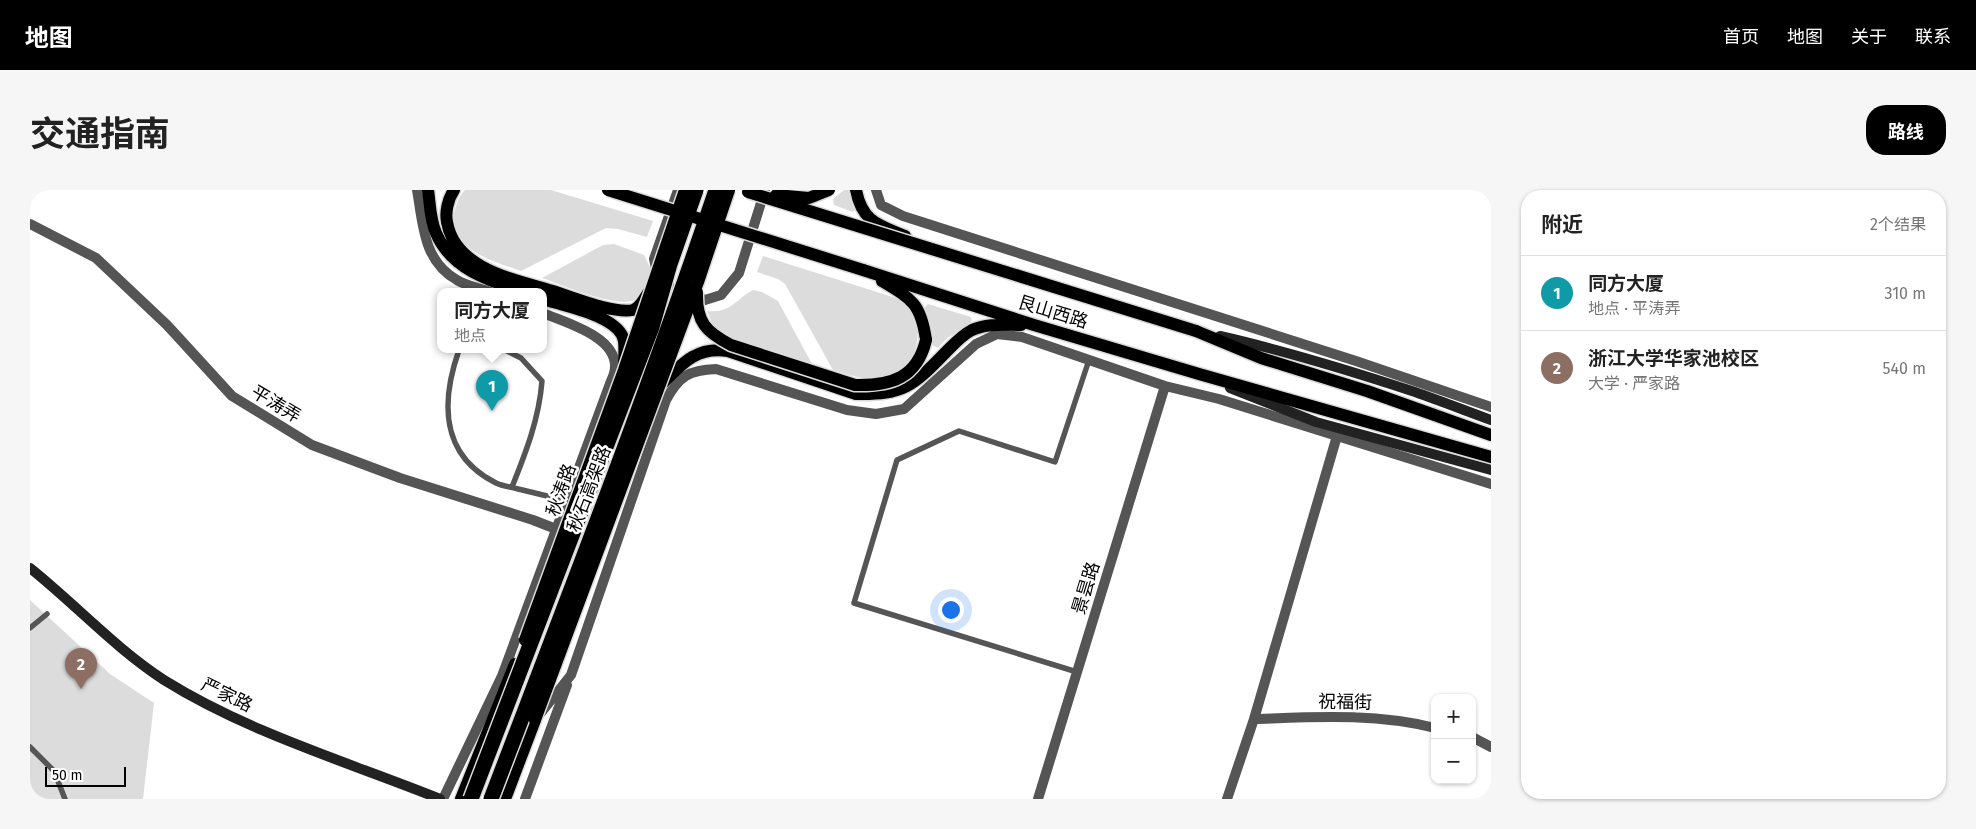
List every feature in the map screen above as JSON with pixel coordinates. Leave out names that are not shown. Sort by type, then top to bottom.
[{"type":"highway","name":"秋石高架路","points":[[471,799],[652,327],[670,264],[696,190]]},
{"type":"highway","name":"秋石高架路","points":[[491,799],[623,453],[716,190]]},
{"type":"main road","points":[[428,190],[435,231],[454,261],[492,282],[511,288]]},
{"type":"main road","points":[[454,190],[446,214],[449,234],[457,248],[474,261],[495,272],[544,288]]},
{"type":"main road","name":"艮山西路","points":[[608,190],[1034,325],[1491,457]]},
{"type":"main road","name":"秋涛路","points":[[461,799],[522,648],[624,370],[685,190]]},
{"type":"main road","points":[[505,799],[535,720],[652,389],[698,282],[729,190]]},
{"type":"main road","points":[[745,191],[809,198],[830,190]]},
{"type":"main road","points":[[856,190],[863,210],[874,223],[963,258]]},
{"type":"main road","name":"艮山西路","points":[[745,191],[1196,331],[1260,358],[1367,391],[1491,435]]},
{"type":"main road","points":[[698,282],[697,306],[700,317],[705,327],[715,336],[731,344],[855,385],[876,386],[893,381],[915,367],[923,354],[926,340],[924,323],[918,308],[909,298],[863,270]]},
{"type":"main road","points":[[547,289],[592,304],[616,309],[634,310],[641,305],[651,289]]},
{"type":"main road","points":[[547,300],[606,320],[619,330],[624,340],[624,370]]},
{"type":"main road","points":[[652,389],[694,355],[713,349],[728,351],[856,394],[896,392],[925,374],[959,339],[972,330],[989,325],[1034,325]]},
{"type":"main road","points":[[1196,331],[1264,346],[1334,367],[1417,393],[1491,420]]},
{"type":"main road","points":[[1199,374],[1316,422],[1491,470]]},
{"type":"main road","name":"严家路","points":[[30,568],[131,657],[165,680],[212,707],[268,732],[441,799]]},
{"type":"street","points":[[417,190],[427,244],[435,262],[457,280],[474,288]]},
{"type":"street","points":[[678,190],[654,259],[660,281],[685,296],[705,300],[721,295],[739,272],[765,190]]},
{"type":"street","points":[[876,190],[881,204],[903,216],[1356,361],[1491,407]]},
{"type":"street","name":"平涛弄","points":[[30,224],[96,258],[167,325],[232,396],[312,445],[400,478],[523,517],[556,530]]},
{"type":"street","points":[[652,389],[685,296]]},
{"type":"street","points":[[441,799],[502,676],[527,614],[556,530],[612,381],[615,367],[613,355],[603,340],[547,315]]},
{"type":"street","points":[[526,799],[666,400],[675,384],[686,375],[699,370],[716,369],[847,410],[876,414],[904,409],[976,344],[997,334],[1022,337],[1165,386],[1219,399],[1491,484]]},
{"type":"street","points":[[612,381],[652,389],[666,400]]},
{"type":"street","name":"景昙路","points":[[1038,799],[1165,386]]},
{"type":"street","points":[[1227,799],[1254,719],[1337,436]]},
{"type":"street","points":[[535,720],[571,675]]},
{"type":"street","name":"祝福街","points":[[1254,719],[1349,716],[1408,721],[1431,727]]},
{"type":"street","points":[[1476,739],[1491,747]]},
{"type":"lane","points":[[458,353],[450,374],[447,414],[454,442],[467,463],[496,484],[567,501]]},
{"type":"lane","points":[[511,353],[521,358],[542,381],[537,415],[530,440],[512,487]]},
{"type":"lane","points":[[1077,672],[854,603],[897,460],[959,430],[1055,462],[1090,360]]},
{"type":"lane","points":[[30,628],[47,614]]},
{"type":"lane","points":[[30,747],[54,771],[65,799]]},
{"type":"shaded area","points":[[465,190],[551,190],[653,221],[647,237],[618,229],[606,228],[521,271],[476,253],[460,238],[455,227],[454,215],[461,195]]},
{"type":"shaded area","points":[[844,190],[851,190],[857,208],[853,212],[834,205],[833,199]]},
{"type":"shaded area","points":[[614,244],[644,255],[651,269],[644,292],[634,300],[623,302],[609,300],[542,278],[603,245]]},
{"type":"shaded area","points":[[763,256],[899,299],[910,308],[916,323],[917,343],[911,359],[898,371],[873,379],[833,370],[785,284],[778,279],[757,272]]},
{"type":"shaded area","points":[[753,290],[762,292],[778,301],[812,364],[725,336],[713,326],[707,311],[727,308]]},
{"type":"shaded area","points":[[928,304],[971,317],[972,324],[947,338],[938,348],[932,345],[932,330],[924,308]]},
{"type":"shaded area","points":[[30,600],[110,674],[154,703],[143,799],[30,799]]},
{"type":"place","name":"同方大厦","points":[[492,411]]},
{"type":"place","name":"浙江大学华家池校区","points":[[81,689]]}]
